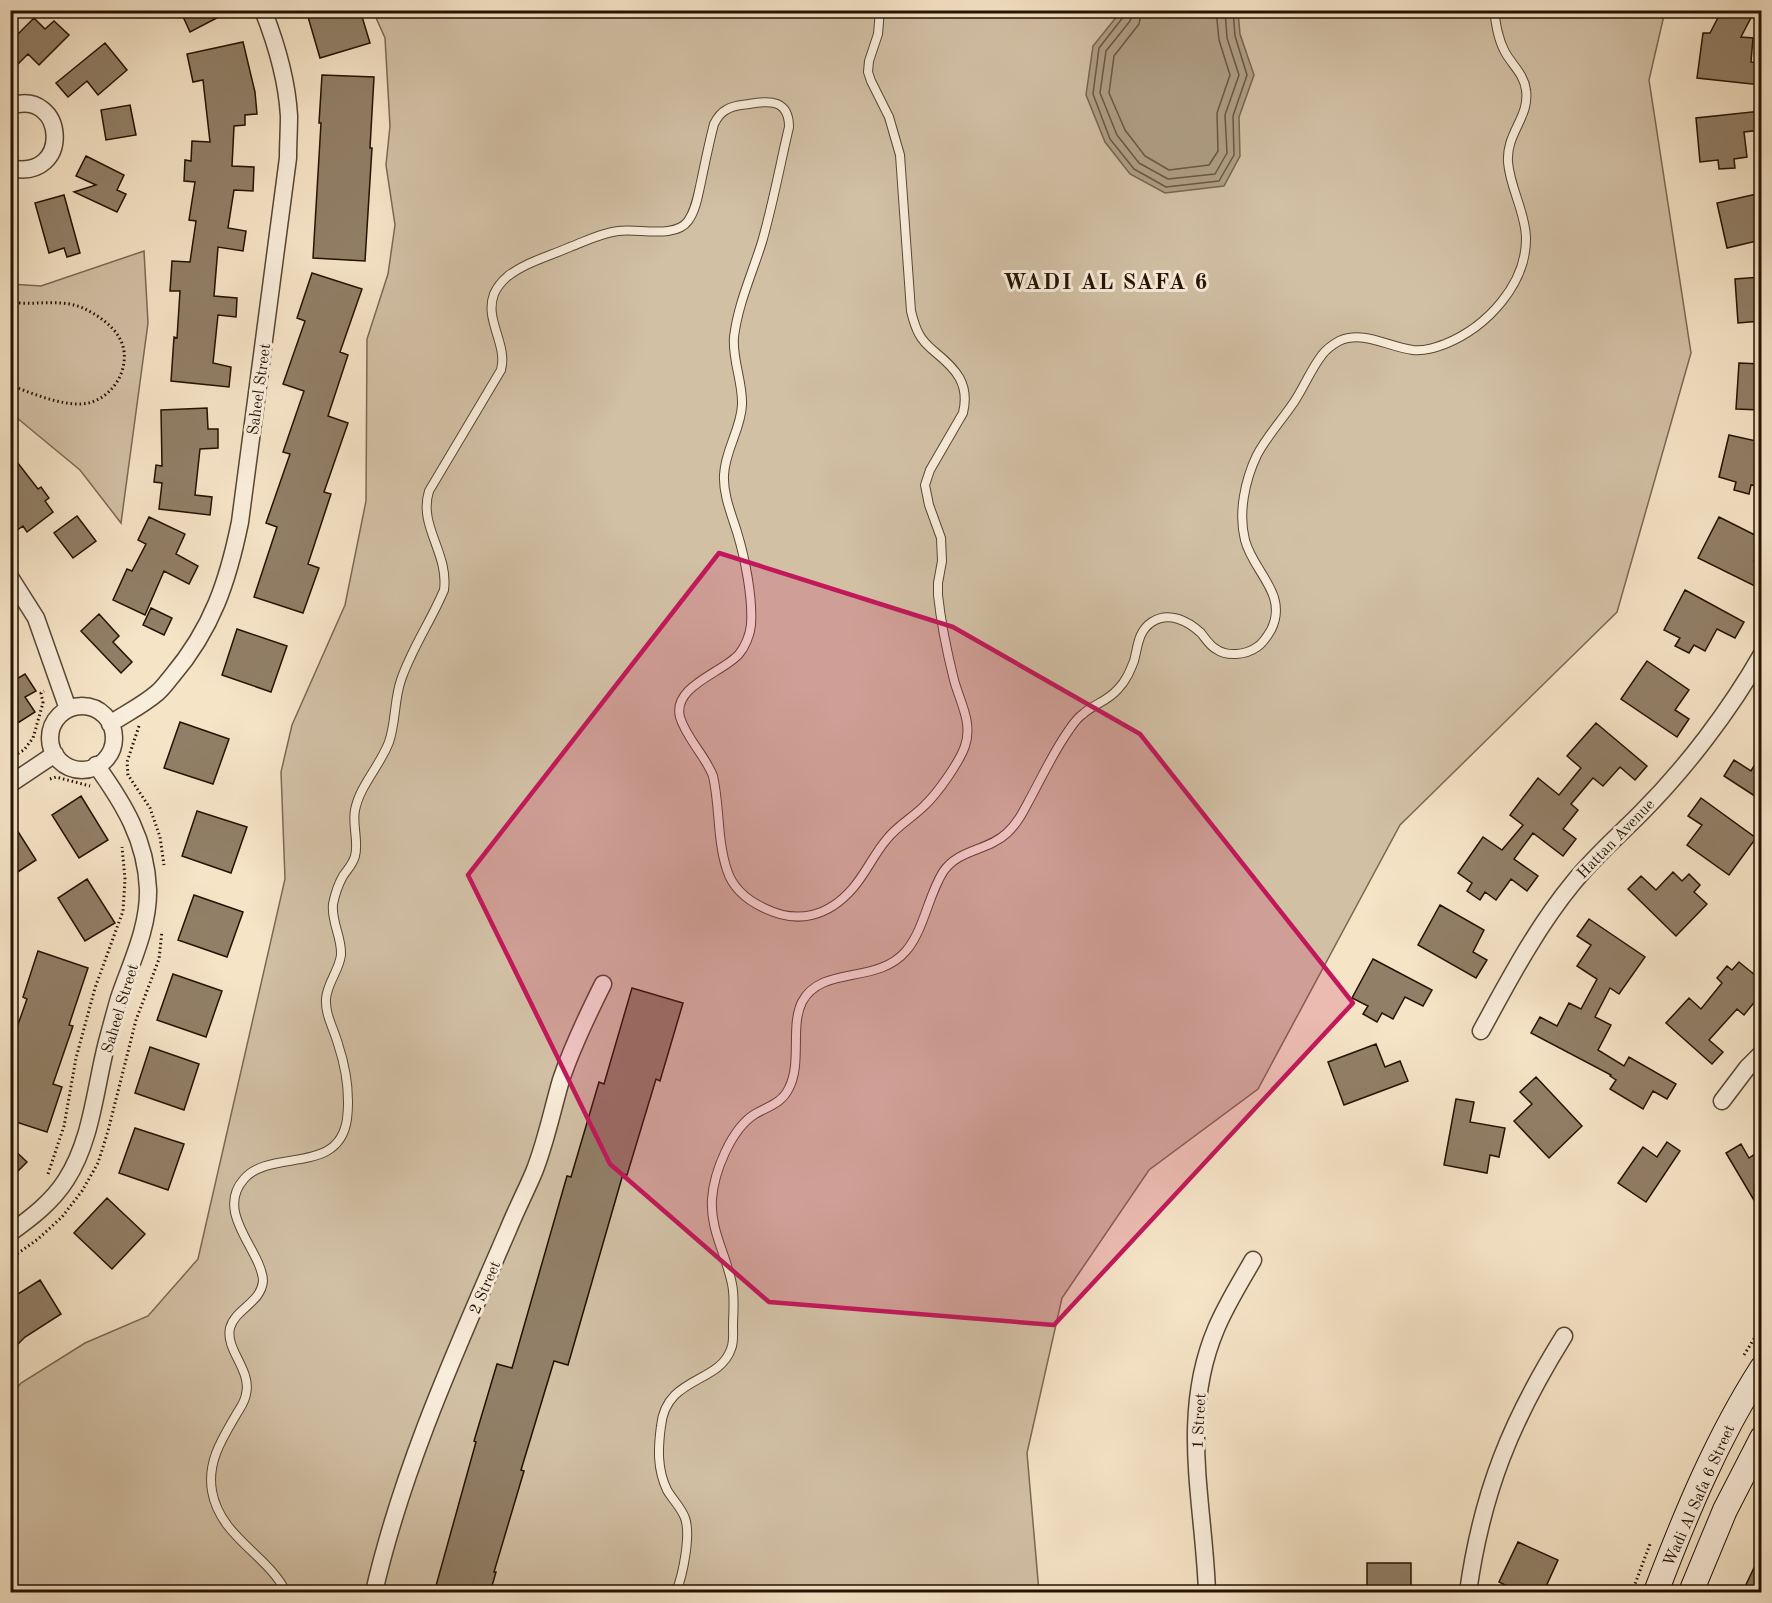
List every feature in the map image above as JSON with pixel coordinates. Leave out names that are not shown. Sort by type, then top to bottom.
[{"type":"main road","name":"Wadi Al Safa 6 Street","points":[[1656,1593],[1702,1482],[1761,1368]]},
{"type":"main road","name":"Wadi Al Safa 6 Street","points":[[1691,1593],[1725,1510],[1761,1438]]},
{"type":"street","name":"Saheel Street","points":[[110,724],[157,693],[182,664],[203,632],[220,597],[232,560],[243,498],[288,158],[289,114],[282,69],[262,10]]},
{"type":"street","points":[[10,106],[28,104],[39,107],[53,123],[56,134],[55,145],[43,163],[22,170],[10,168]]},
{"type":"street","points":[[10,578],[36,618],[68,709]]},
{"type":"street","name":"Hattan Avenue","points":[[1481,1031],[1539,930],[1567,890],[1699,746],[1734,698],[1761,654]]},
{"type":"street","points":[[87,706],[105,716],[110,724],[113,743],[110,752],[96,765],[87,769],[69,767],[55,754],[50,734],[59,715],[68,709],[87,706]]},
{"type":"street","points":[[10,784],[55,754]]},
{"type":"street","name":"Saheel Street","points":[[10,1233],[46,1204],[65,1182],[80,1155],[107,1042],[144,924],[148,890],[144,856],[134,825],[96,765]]},
{"type":"street","name":"2 Street","points":[[374,1593],[395,1513],[413,1459],[500,1248],[535,1170],[562,1079],[603,984]]},
{"type":"street","points":[[1722,1101],[1761,1053]]},
{"type":"street","name":"1 Street","points":[[1207,1593],[1205,1548],[1196,1479],[1195,1421],[1198,1390],[1215,1330],[1253,1260]]},
{"type":"street","points":[[1468,1593],[1473,1556],[1498,1463],[1516,1419],[1564,1336]]},
{"type":"lane","points":[[286,1593],[275,1574],[227,1526],[218,1510],[212,1490],[211,1476],[217,1448],[244,1401],[247,1391],[247,1381],[230,1339],[230,1330],[237,1316],[256,1297],[263,1278],[235,1216],[235,1196],[244,1179],[252,1172],[327,1151],[334,1145],[345,1128],[348,1105],[346,1076],[327,1011],[326,1000],[340,959],[341,947],[334,922],[333,908],[339,885],[354,858],[356,849],[355,811],[358,798],[382,758],[393,726],[397,694],[407,663],[444,590],[446,578],[444,567],[427,516],[429,491],[501,370],[502,356],[492,315],[495,293],[501,283],[508,276],[537,261],[607,233],[628,230],[670,231],[687,223],[695,206],[714,124],[718,116],[733,106],[764,101],[772,102],[780,105],[786,111],[789,127],[762,242],[743,296],[734,340],[742,404],[726,460],[724,476],[725,492],[744,558],[751,626],[747,641],[739,654],[728,664],[690,688],[680,709],[680,717],[687,732],[713,776],[728,874],[745,898],[771,912],[784,916],[806,917],[818,914],[837,903],[853,889],[888,837],[923,807],[939,789],[965,747],[966,720],[954,678],[938,595],[942,561],[941,538],[929,505],[925,485],[930,470],[963,412],[966,402],[965,391],[958,374],[926,344],[919,334],[911,312],[900,155],[889,117],[868,72],[869,61],[878,34],[880,10]]},
{"type":"lane","points":[[676,1593],[680,1586],[687,1527],[683,1514],[669,1493],[659,1468],[662,1415],[680,1390],[722,1364],[732,1347],[733,1288],[713,1221],[714,1182],[730,1144],[742,1125],[750,1117],[777,1103],[789,1089],[794,1073],[798,1013],[803,1001],[811,990],[821,983],[881,969],[894,963],[903,955],[911,945],[944,872],[956,859],[994,843],[1014,826],[1059,744],[1074,723],[1082,714],[1116,693],[1125,680],[1132,667],[1140,637],[1153,621],[1163,617],[1174,617],[1184,621],[1194,627],[1215,649],[1230,654],[1244,653],[1257,647],[1267,636],[1274,625],[1277,609],[1272,591],[1253,561],[1244,539],[1243,506],[1247,477],[1259,451],[1326,350],[1337,342],[1364,337],[1421,351],[1461,338],[1483,322],[1501,303],[1515,279],[1526,242],[1525,226],[1510,175],[1508,156],[1509,142],[1523,116],[1526,105],[1526,88],[1521,74],[1508,58],[1499,39],[1494,10]]},
{"type":"path","points":[[10,302],[67,303],[82,308],[107,323],[119,337],[124,355],[122,374],[112,390],[96,401],[78,404],[44,397],[10,385]]},
{"type":"path","points":[[10,758],[24,750],[33,738],[43,703],[41,693],[58,682]]},
{"type":"path","points":[[50,779],[56,777],[92,787]]},
{"type":"path","points":[[10,804],[20,798]]},
{"type":"path","points":[[46,1178],[64,1125],[76,1058],[95,988],[123,911],[125,879],[121,845]]},
{"type":"highlighted area","points":[[719,553],[953,627],[1140,734],[1353,1003],[1054,1325],[769,1302],[610,1164],[468,875]]},
{"type":"shaded area","points":[[373,11],[1665,11],[1649,80],[1691,353],[1617,612],[1400,825],[1258,1089],[1149,1170],[1062,1298],[1027,1453],[1039,1592],[11,1592],[10,1396],[21,1383],[85,1343],[148,1316],[198,1259],[285,879],[281,772],[292,725],[345,605],[366,501],[367,339],[388,274],[395,225],[386,165],[390,126],[385,38]]},
{"type":"shaded area","points":[[144,251],[148,323],[121,523],[80,470],[11,413],[11,284],[41,286]]},
{"type":"water","points":[[1122,10],[1238,11],[1240,34],[1254,75],[1239,117],[1240,156],[1224,186],[1165,193],[1130,174],[1105,142],[1086,95],[1093,46]]},
{"type":"building","points":[[180,10],[232,10],[190,32]]},
{"type":"building","points":[[306,10],[360,10],[370,43],[320,58]]},
{"type":"building","points":[[1722,10],[1755,10],[1741,37],[1753,38],[1751,62],[1761,64],[1761,85],[1697,78],[1703,33],[1710,33]]},
{"type":"building","points":[[34,18],[45,29],[54,21],[69,35],[39,65],[28,54],[17,65],[10,58],[10,42]]},
{"type":"building","points":[[243,42],[255,92],[257,114],[245,115],[245,125],[234,126],[232,166],[254,167],[253,191],[234,190],[228,228],[246,231],[243,251],[218,247],[214,296],[237,298],[236,317],[218,315],[213,363],[231,367],[229,387],[171,381],[180,291],[170,291],[172,261],[190,262],[196,221],[189,220],[195,182],[184,181],[185,160],[191,161],[192,141],[210,142],[203,80],[193,82],[187,54]]},
{"type":"building","points":[[105,43],[127,70],[98,95],[87,81],[68,97],[56,83]]},
{"type":"building","points":[[322,75],[374,77],[365,261],[313,258]]},
{"type":"building","points":[[130,105],[136,135],[106,140],[101,110]]},
{"type":"building","points":[[1761,111],[1761,130],[1744,132],[1747,157],[1734,159],[1735,168],[1719,169],[1718,160],[1700,162],[1696,118]]},
{"type":"building","points":[[86,156],[124,175],[117,190],[126,194],[117,212],[74,192],[96,185],[76,176]]},
{"type":"building","points":[[1761,193],[1761,240],[1727,248],[1717,203]]},
{"type":"building","points":[[64,195],[80,253],[67,257],[64,248],[49,253],[35,203]]},
{"type":"building","points":[[312,273],[362,289],[340,352],[348,355],[328,416],[348,423],[324,492],[331,494],[308,564],[319,568],[303,613],[254,597],[277,527],[266,523],[290,454],[283,452],[304,391],[283,384],[305,321],[297,318]]},
{"type":"building","points":[[1761,277],[1761,321],[1738,323],[1735,279]]},
{"type":"building","points":[[1739,363],[1761,364],[1761,410],[1736,409]]},
{"type":"building","points":[[207,408],[208,429],[218,429],[218,448],[200,449],[195,495],[212,497],[210,515],[159,509],[162,483],[154,482],[156,465],[162,466],[161,410]]},
{"type":"building","points":[[1729,435],[1761,442],[1761,487],[1751,485],[1749,494],[1734,490],[1736,482],[1719,477]]},
{"type":"building","points":[[10,453],[38,489],[41,487],[49,498],[45,501],[53,512],[27,532],[23,526],[10,535]]},
{"type":"building","points":[[77,516],[96,541],[73,558],[54,533]]},
{"type":"building","points":[[149,517],[185,534],[176,554],[198,566],[189,584],[164,571],[145,615],[113,600],[127,569],[132,571],[146,544],[138,540]]},
{"type":"building","points":[[1719,517],[1761,538],[1761,546],[1754,561],[1761,565],[1761,589],[1698,558]]},
{"type":"building","points":[[1685,590],[1744,622],[1735,638],[1717,629],[1705,651],[1694,645],[1689,653],[1675,646],[1680,638],[1664,630]]},
{"type":"building","points":[[151,608],[172,618],[164,635],[143,625]]},
{"type":"building","points":[[99,614],[119,636],[113,642],[132,662],[121,673],[81,631]]},
{"type":"building","points":[[237,629],[287,646],[271,692],[222,675]]},
{"type":"building","points":[[1647,661],[1689,690],[1675,710],[1689,719],[1677,737],[1621,699]]},
{"type":"building","points":[[10,674],[15,680],[25,674],[36,691],[25,697],[35,712],[10,728]]},
{"type":"building","points":[[180,722],[229,739],[213,784],[164,768]]},
{"type":"building","points":[[1596,723],[1647,766],[1635,780],[1620,767],[1603,786],[1593,778],[1571,804],[1578,810],[1563,829],[1576,839],[1563,856],[1533,833],[1514,859],[1538,876],[1527,891],[1511,879],[1496,900],[1485,892],[1480,900],[1467,891],[1472,883],[1458,873],[1483,837],[1502,850],[1523,825],[1510,815],[1538,778],[1559,795],[1581,768],[1567,756]]},
{"type":"building","points":[[1761,754],[1761,800],[1724,776],[1734,760],[1751,771]]},
{"type":"building","points":[[81,796],[108,840],[79,858],[52,815]]},
{"type":"building","points":[[1701,798],[1756,838],[1729,875],[1687,845],[1702,825],[1688,816]]},
{"type":"building","points":[[197,811],[247,827],[231,873],[182,856]]},
{"type":"building","points":[[10,819],[36,860],[10,877]]},
{"type":"building","points":[[1673,872],[1682,881],[1689,874],[1700,885],[1694,892],[1707,904],[1676,936],[1628,889],[1641,876],[1656,890]]},
{"type":"building","points":[[87,879],[115,923],[85,941],[58,898]]},
{"type":"building","points":[[194,895],[243,912],[227,957],[178,940]]},
{"type":"building","points":[[1440,905],[1484,930],[1473,952],[1487,960],[1476,978],[1418,945]]},
{"type":"building","points":[[1589,919],[1645,957],[1619,994],[1610,988],[1595,1017],[1611,1025],[1598,1050],[1624,1066],[1629,1057],[1676,1084],[1667,1099],[1653,1091],[1643,1109],[1610,1089],[1616,1080],[1611,1075],[1531,1033],[1540,1017],[1557,1026],[1569,1003],[1581,1009],[1597,979],[1577,966],[1591,945],[1577,936]]},
{"type":"building","points":[[38,951],[88,968],[69,1025],[73,1026],[53,1084],[62,1087],[47,1132],[10,1120],[10,1078],[17,1058],[10,1056],[10,1047],[27,999],[23,997]]},
{"type":"building","points":[[1373,959],[1432,990],[1423,1006],[1405,997],[1393,1019],[1382,1013],[1377,1022],[1363,1014],[1368,1006],[1352,998]]},
{"type":"building","points":[[1739,962],[1761,980],[1761,994],[1744,1015],[1737,1009],[1709,1040],[1723,1052],[1712,1064],[1666,1023],[1689,998],[1701,1009],[1722,983],[1717,978],[1727,966],[1732,970]]},
{"type":"building","points":[[173,974],[222,991],[206,1037],[157,1020]]},
{"type":"building","points":[[632,988],[683,1003],[660,1081],[656,1079],[627,1175],[623,1174],[568,1365],[554,1361],[521,1470],[524,1471],[490,1593],[434,1593],[497,1364],[512,1368],[567,1176],[571,1177],[599,1082],[604,1084]]},
{"type":"building","points":[[1376,1044],[1385,1067],[1400,1061],[1408,1081],[1344,1105],[1328,1062]]},
{"type":"building","points":[[150,1047],[199,1064],[184,1110],[135,1093]]},
{"type":"building","points":[[1536,1077],[1582,1126],[1549,1158],[1514,1121],[1532,1104],[1520,1092]]},
{"type":"building","points":[[1456,1099],[1474,1102],[1470,1122],[1505,1128],[1499,1157],[1490,1155],[1487,1173],[1444,1165]]},
{"type":"building","points":[[135,1128],[184,1144],[168,1190],[119,1173]]},
{"type":"building","points":[[1667,1142],[1680,1151],[1646,1202],[1618,1183],[1643,1147],[1657,1157]]},
{"type":"building","points":[[1741,1144],[1749,1158],[1761,1150],[1761,1212],[1726,1153]]},
{"type":"building","points":[[10,1146],[27,1162],[10,1179]]},
{"type":"building","points":[[107,1198],[145,1234],[112,1269],[74,1233]]},
{"type":"building","points":[[40,1280],[61,1314],[25,1337],[10,1352],[10,1299]]},
{"type":"building","points":[[1518,1542],[1558,1560],[1543,1593],[1521,1593],[1499,1582]]},
{"type":"building","points":[[1761,1553],[1761,1593],[1742,1593]]},
{"type":"building","points":[[1367,1563],[1411,1563],[1411,1593],[1367,1593]]},
{"type":"district","name":"WADI AL SAFA 6","points":[[1106,281]]}]
